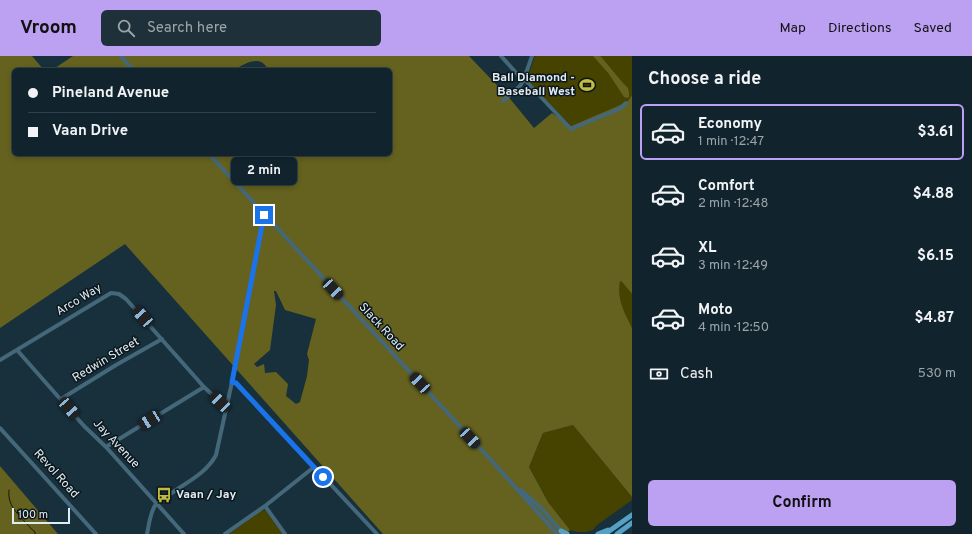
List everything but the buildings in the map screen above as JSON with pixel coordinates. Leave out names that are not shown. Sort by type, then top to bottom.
[{"type":"main road","points":[[605,534],[632,514]]},
{"type":"main road","points":[[617,534],[632,523]]},
{"type":"main road","points":[[598,534],[610,530]]},
{"type":"street","points":[[121,56],[131,68]]},
{"type":"street","points":[[501,56],[571,129],[619,109],[626,104]]},
{"type":"street","points":[[503,101],[520,86],[532,56]]},
{"type":"street","name":"Slack Road","points":[[211,156],[507,478],[536,503],[562,533]]},
{"type":"street","points":[[147,534],[156,504],[194,478],[212,463],[216,455],[232,382],[264,215]]},
{"type":"street","name":"Arco Way","points":[[0,360],[111,293],[119,294],[126,298],[204,387],[226,406]]},
{"type":"street","name":"Redwin Street","points":[[61,399],[162,339]]},
{"type":"street","name":"Jay Avenue","points":[[17,350],[84,426],[184,534]]},
{"type":"street","points":[[232,382],[236,383],[377,534]]},
{"type":"street","points":[[106,448],[204,387]]},
{"type":"street","name":"Revol Road","points":[[0,428],[96,534]]},
{"type":"street","points":[[225,534],[265,506],[314,467]]},
{"type":"street","points":[[265,506],[285,534]]},
{"type":"shaded area","points":[[0,56],[32,56],[42,68],[12,68],[12,156],[248,156],[251,165],[259,174],[281,156],[392,156],[392,68],[266,68],[259,61],[255,61],[247,63],[239,68],[55,68],[73,56],[469,56],[511,100],[534,128],[552,113],[571,126],[627,102],[632,95],[632,294],[620,281],[619,294],[622,306],[632,328],[632,497],[573,425],[543,433],[529,467],[548,502],[570,530],[566,534],[383,534],[125,244],[0,328]],"holes":[[[274,291],[276,291],[285,310],[316,319],[307,354],[309,360],[307,376],[300,402],[296,404],[286,396],[288,384],[276,372],[265,373],[264,364],[257,367],[254,364],[270,350],[276,305]]]},
{"type":"shaded area","points":[[535,56],[632,56],[632,95],[627,102],[571,126],[527,80]]},
{"type":"shaded area","points":[[593,56],[600,56],[603,59],[628,88],[629,97],[624,97],[609,74]]},
{"type":"shaded area","points":[[620,281],[632,294],[632,328],[620,301]]},
{"type":"shaded area","points":[[573,425],[632,497],[632,500],[597,525],[593,530],[585,532],[570,530],[548,502],[529,467],[543,433]]},
{"type":"shaded area","points":[[0,466],[58,534],[0,534]]},
{"type":"shaded area","points":[[264,510],[283,534],[229,534],[261,511]]},
{"type":"waterway","points":[[9,490],[13,508],[35,532],[35,534]]},
{"type":"place","name":"Ball Diamond - Baseball West","points":[[587,85]]},
{"type":"place","name":"Vaan / Jay","points":[[164,495]]},
{"type":"route","points":[[264,215],[232,382],[236,383],[323,477]]}]
